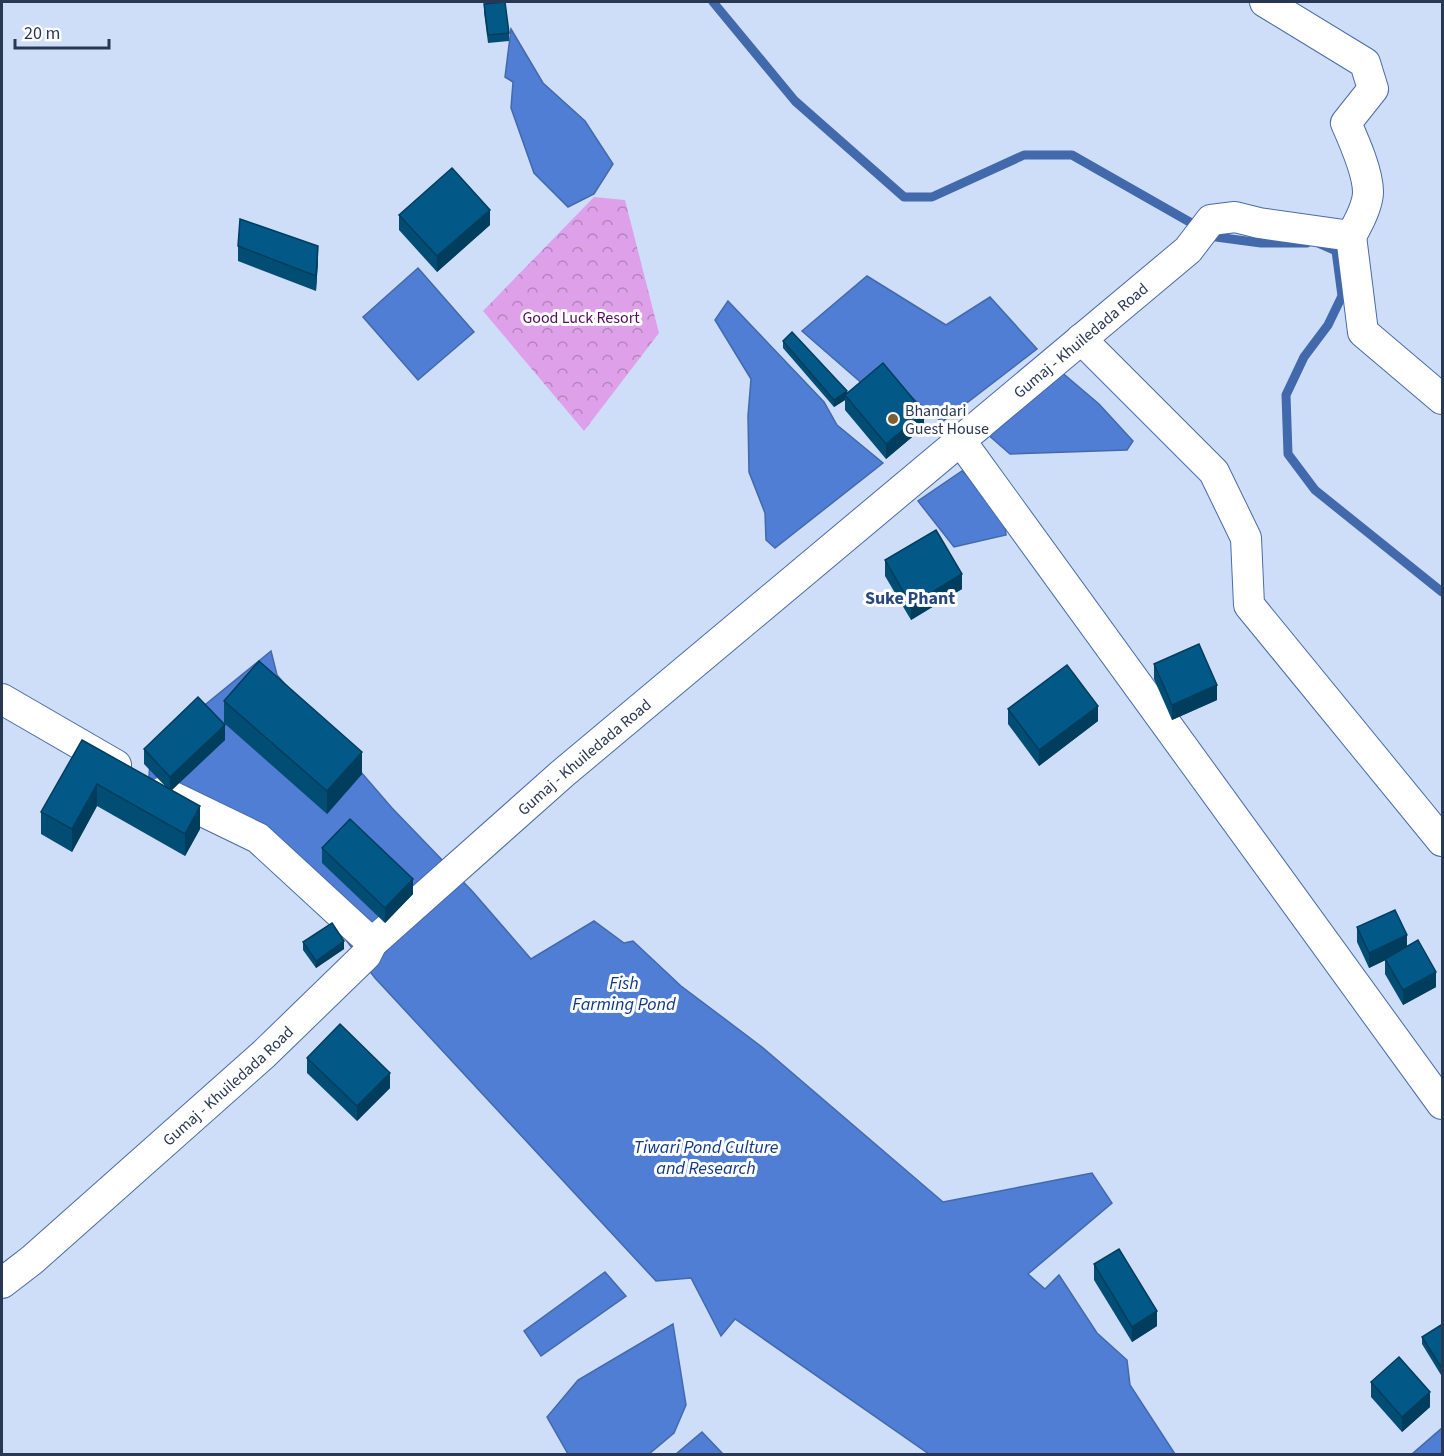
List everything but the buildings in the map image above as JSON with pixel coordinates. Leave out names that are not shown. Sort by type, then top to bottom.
[{"type":"street","points":[[1265,2],[1365,63],[1373,89],[1346,123],[1356,146],[1368,192],[1361,218],[1351,237],[1362,333],[1443,399]]},
{"type":"street","name":"Gumaj - Khuiledada Road","points":[[2,1283],[32,1260],[264,1054],[366,955],[372,943],[562,774],[1188,250],[1211,220],[1235,217],[1258,223],[1351,237]]},
{"type":"street","points":[[1081,339],[1214,471],[1246,538],[1250,605],[1443,841]]},
{"type":"street","points":[[960,440],[1443,1104]]},
{"type":"street","points":[[2,699],[137,779],[258,838],[372,943]]},
{"type":"green space","name":"Good Luck Resort","points":[[594,197],[625,200],[659,333],[584,431],[483,311]]},
{"type":"water","points":[[511,29],[543,83],[585,121],[613,164],[594,194],[568,207],[534,173],[511,108],[513,82],[505,77]]},
{"type":"water","points":[[418,268],[474,332],[418,380],[363,317]]},
{"type":"water","points":[[867,276],[946,325],[990,297],[1037,349],[942,422],[880,371],[864,385],[802,331]]},
{"type":"water","points":[[728,301],[824,402],[837,425],[883,463],[775,548],[766,540],[765,513],[749,472],[748,416],[751,379],[715,320]]},
{"type":"water","points":[[1059,370],[1099,404],[1133,441],[1127,450],[1010,454],[985,432]]},
{"type":"water","points":[[962,471],[1004,509],[1006,535],[954,547],[918,501]]},
{"type":"water","name":"Tiwari Pond Culture and Research","points":[[271,651],[277,675],[392,808],[473,892],[531,959],[594,921],[624,943],[633,941],[681,986],[762,1047],[943,1202],[1092,1173],[1112,1203],[1028,1274],[1045,1289],[1059,1275],[1097,1333],[1127,1360],[1130,1385],[1175,1454],[929,1454],[735,1319],[721,1336],[691,1278],[656,1281],[375,978],[288,864],[148,789],[151,749]]},
{"type":"water","points":[[605,1272],[626,1296],[541,1356],[524,1331]]},
{"type":"water","points":[[673,1324],[686,1405],[674,1433],[649,1454],[568,1454],[547,1417],[578,1380]]},
{"type":"water","points":[[1442,1428],[1442,1454],[1412,1454]]},
{"type":"water","points":[[702,1432],[723,1454],[676,1454]]},
{"type":"waterway","points":[[713,2],[795,101],[904,197],[932,197],[1024,155],[1072,155],[1216,237],[1261,243],[1307,243]]},
{"type":"waterway","points":[[1320,244],[1336,251],[1342,296],[1328,325],[1304,357],[1286,395],[1288,454],[1315,490],[1442,592]]},
{"type":"place","name":"Bhandari Guest House","points":[[893,419]]},
{"type":"district","name":"Suke Phant","points":[[910,598]]},
{"type":"water label","name":"Fish Farming Pond","points":[[624,993]]}]
